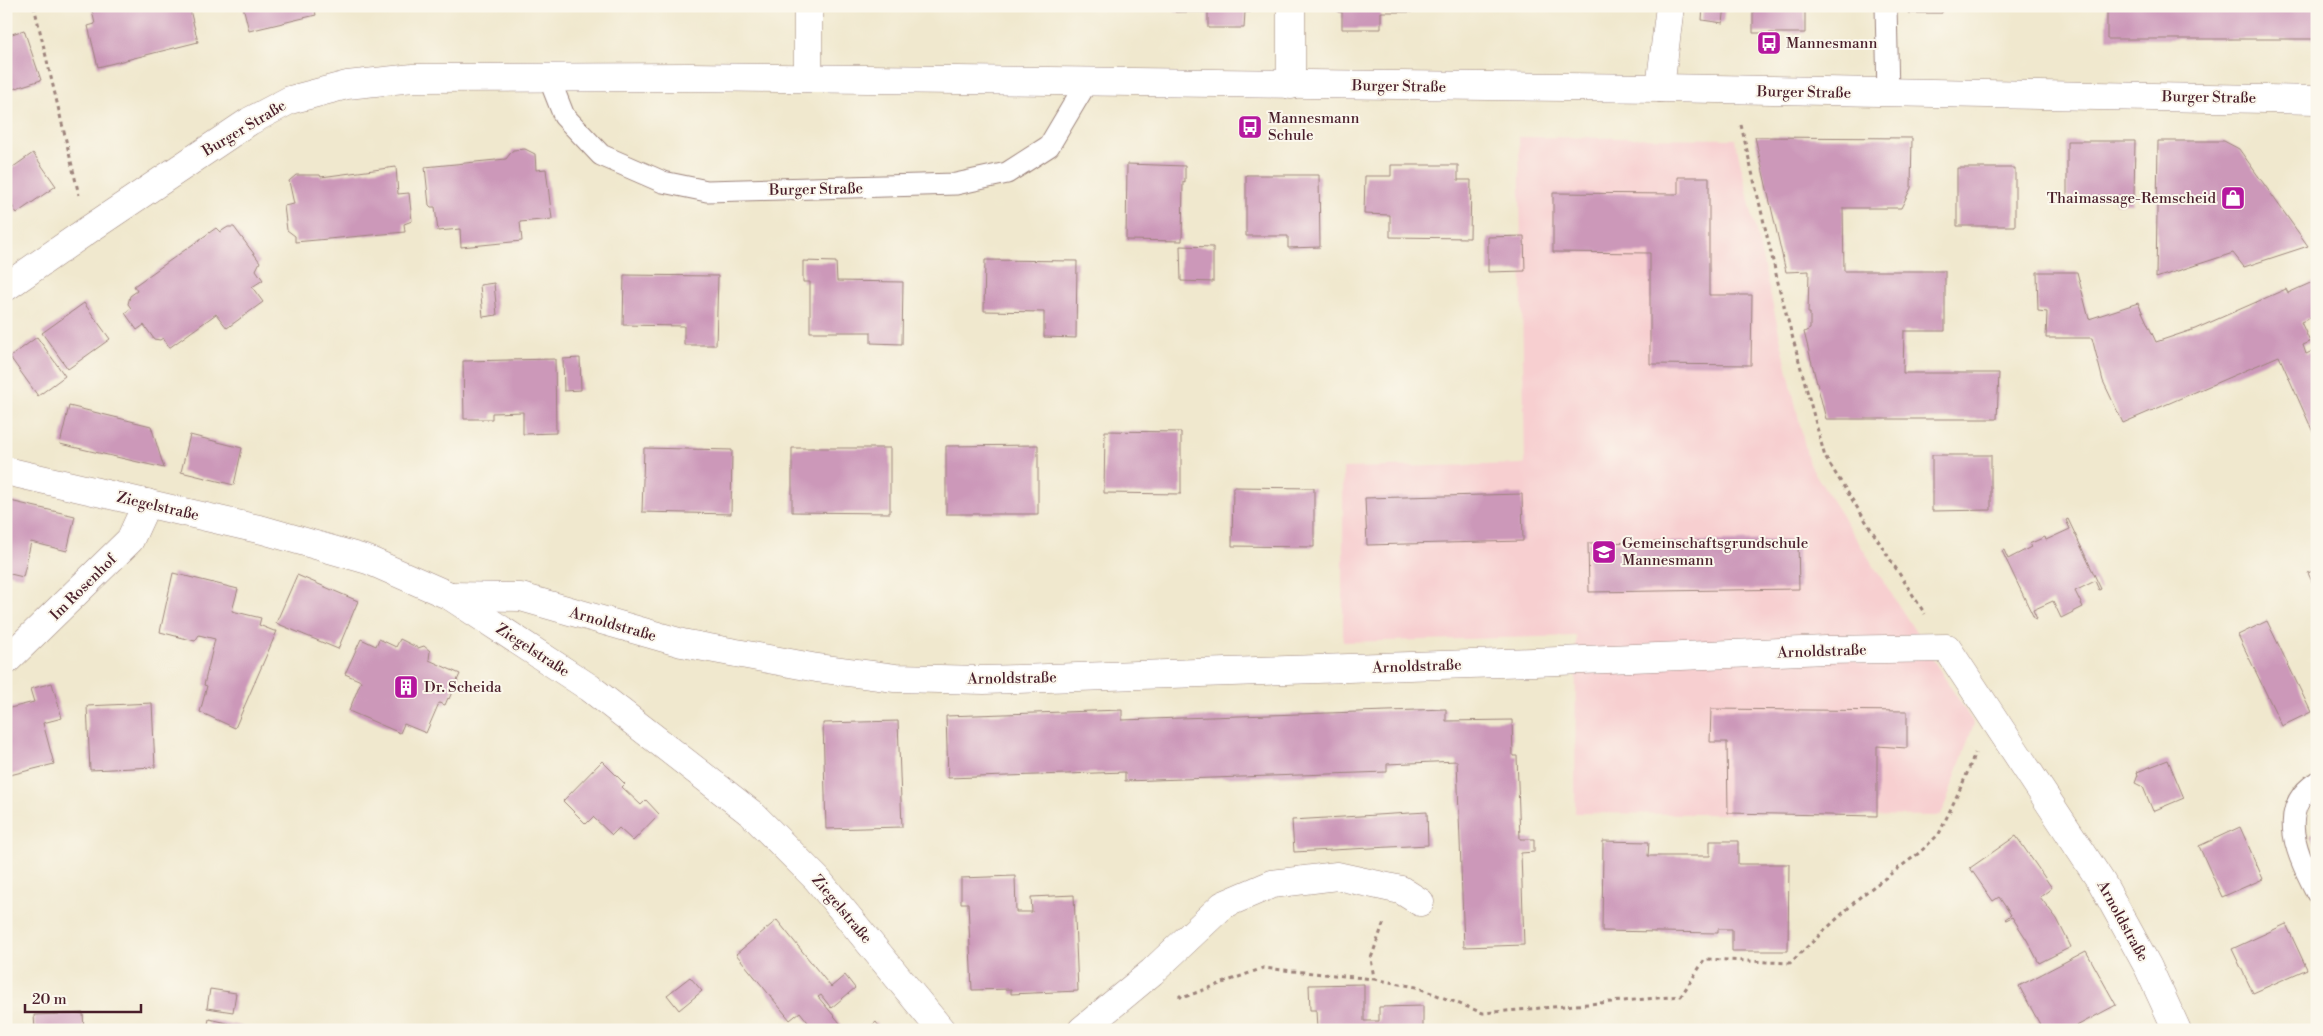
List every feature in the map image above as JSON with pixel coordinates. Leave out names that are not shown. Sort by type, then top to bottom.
[{"type":"street","points":[[808,6],[808,78]]},
{"type":"street","points":[[1291,6],[1291,85]]},
{"type":"street","points":[[1660,88],[1670,6]]},
{"type":"street","name":"Burger Straße","points":[[6,287],[250,121],[290,100],[347,85],[412,78],[808,78],[1660,88],[1888,94],[2075,94],[2317,100]]},
{"type":"street","name":"Ziegelstraße","points":[[6,471],[263,530],[368,560],[450,596],[590,688],[752,814],[817,879],[941,1030]]},
{"type":"street","name":"Im Rosenhof","points":[[6,661],[130,540],[147,504]]},
{"type":"street","name":"Arnoldstraße","points":[[450,596],[521,597],[682,643],[817,668],[895,678],[984,680],[1534,662],[1826,650],[1947,648],[2102,884],[2148,967],[2177,1030]]},
{"type":"street","points":[[1082,1030],[1152,972],[1222,905],[1272,884],[1337,876],[1410,896]]},
{"type":"lane","points":[[1886,6],[1888,94]]},
{"type":"lane","name":"Burger Straße","points":[[549,78],[564,116],[602,156],[663,182],[707,190],[956,184],[1006,173],[1049,146],[1087,82]]},
{"type":"lane","points":[[2317,782],[2306,789],[2297,805],[2291,823],[2296,844],[2317,893]]},
{"type":"path","points":[[34,6],[88,230]]},
{"type":"path","points":[[1733,90],[1780,290],[1825,458],[1947,648]]},
{"type":"path","points":[[1152,972],[1182,998],[1263,968],[1374,979],[1416,987],[1483,1013],[1681,996],[1705,959],[1790,962],[1861,896],[1919,852],[1939,834],[1966,776],[1989,712]]},
{"type":"path","points":[[1374,979],[1371,958],[1382,928],[1410,896]]},
{"type":"shaded area","name":"Gemeinschaftsgrundschule Mannesmann","points":[[1519,137],[1735,139],[1809,464],[1974,724],[1941,816],[1575,813],[1576,636],[1343,642],[1343,468],[1525,464]]},
{"type":"building","points":[[91,6],[189,6],[198,42],[98,67],[88,26],[95,24]]},
{"type":"building","points":[[243,6],[314,6],[316,15],[249,31]]},
{"type":"building","points":[[1176,6],[1251,6],[1251,12],[1245,12],[1244,28],[1208,28],[1208,12],[1175,12]]},
{"type":"building","points":[[1338,6],[1412,6],[1412,12],[1381,12],[1381,29],[1342,29],[1342,12],[1338,12]]},
{"type":"building","points":[[1703,6],[1725,6],[1723,23],[1702,20]]},
{"type":"building","points":[[1753,6],[1805,6],[1805,33],[1753,33]]},
{"type":"building","points":[[1907,6],[1942,6],[1942,13],[1908,13]]},
{"type":"building","points":[[2107,6],[2317,6],[2317,39],[2107,39]]},
{"type":"building","points":[[24,30],[41,80],[13,89],[9,77],[6,78],[6,36]]},
{"type":"building","points":[[1755,137],[1912,138],[1911,188],[1901,208],[1843,208],[1844,271],[1945,271],[1945,331],[1904,331],[1903,373],[1999,373],[1997,419],[1826,419],[1804,332],[1810,329],[1810,313],[1808,313],[1809,271],[1786,272]]},
{"type":"building","points":[[2067,141],[2135,141],[2134,197],[2132,197],[2132,204],[2115,204],[2115,197],[2067,197]]},
{"type":"building","points":[[2158,141],[2224,141],[2239,149],[2308,246],[2244,267],[2233,253],[2156,278]]},
{"type":"building","points":[[525,149],[535,154],[536,170],[546,169],[552,219],[520,222],[522,241],[461,247],[460,229],[438,231],[435,207],[429,205],[425,167],[506,159],[513,150]]},
{"type":"building","points":[[33,153],[56,186],[17,213],[6,197],[6,172]]},
{"type":"building","points":[[1127,164],[1185,166],[1182,241],[1126,240]]},
{"type":"building","points":[[1391,165],[1458,165],[1458,180],[1471,180],[1470,238],[1390,237],[1390,215],[1364,214],[1365,176],[1391,176]]},
{"type":"building","points":[[396,167],[398,194],[409,193],[412,221],[404,224],[405,232],[295,242],[295,236],[287,230],[284,206],[294,204],[289,181],[296,175],[320,175],[321,177]]},
{"type":"building","points":[[1957,168],[2015,168],[2015,226],[1957,226]]},
{"type":"building","points":[[1246,175],[1319,175],[1320,247],[1288,248],[1288,236],[1246,236]]},
{"type":"building","points":[[1678,177],[1709,177],[1709,295],[1752,295],[1751,365],[1650,364],[1650,253],[1553,252],[1553,193],[1678,194]]},
{"type":"building","points":[[228,227],[234,227],[260,262],[256,270],[263,280],[252,287],[263,302],[227,328],[216,314],[169,348],[163,338],[160,340],[154,339],[144,325],[137,330],[125,313],[131,308],[128,304],[130,296],[137,291],[134,286],[216,228],[220,232]]},
{"type":"building","points":[[1524,236],[1525,271],[1488,272],[1488,237]]},
{"type":"building","points":[[1180,246],[1213,247],[1213,282],[1181,281]]},
{"type":"building","points":[[985,260],[1077,261],[1076,338],[1044,337],[1044,312],[984,311]]},
{"type":"building","points":[[803,261],[836,262],[837,281],[903,282],[902,344],[871,343],[871,332],[810,332],[810,282],[803,282]]},
{"type":"building","points":[[2037,272],[2077,272],[2089,319],[2138,303],[2156,342],[2195,329],[2286,289],[2288,293],[2317,280],[2317,315],[2301,322],[2310,342],[2303,345],[2306,354],[2317,349],[2317,441],[2279,356],[2123,423],[2103,381],[2092,338],[2046,338],[2047,312],[2038,311]]},
{"type":"building","points":[[624,275],[718,276],[716,345],[684,345],[684,326],[623,325]]},
{"type":"building","points":[[494,283],[497,315],[483,317],[480,285]]},
{"type":"building","points":[[84,303],[110,339],[68,369],[42,333]]},
{"type":"building","points":[[37,337],[65,376],[38,396],[10,357]]},
{"type":"building","points":[[580,358],[581,390],[564,391],[563,359]]},
{"type":"building","points":[[555,359],[556,433],[523,434],[523,412],[492,413],[492,419],[464,419],[463,361]]},
{"type":"building","points":[[69,406],[151,426],[164,468],[60,444]]},
{"type":"building","points":[[1105,431],[1181,432],[1181,494],[1104,493]]},
{"type":"building","points":[[190,435],[242,448],[234,485],[181,472]]},
{"type":"building","points":[[1038,445],[1038,514],[946,514],[946,446]]},
{"type":"building","points":[[644,448],[732,450],[731,514],[642,512]]},
{"type":"building","points":[[792,448],[890,448],[890,513],[792,512]]},
{"type":"building","points":[[1932,455],[1991,455],[1991,510],[1932,511]]},
{"type":"building","points":[[1233,487],[1314,488],[1314,547],[1232,546]]},
{"type":"building","points":[[1522,494],[1523,541],[1367,545],[1365,498]]},
{"type":"building","points":[[6,500],[75,516],[67,551],[31,542],[23,577],[6,573]]},
{"type":"building","points":[[2068,519],[2101,589],[2099,590],[2095,581],[2075,591],[2083,607],[2061,618],[2053,601],[2033,610],[2037,619],[2035,620],[2002,551],[2004,550],[2008,559],[2031,547],[2029,544],[2045,537],[2046,540],[2070,529],[2066,520]]},
{"type":"building","points":[[1798,540],[1799,589],[1589,592],[1588,543]]},
{"type":"building","points":[[2317,569],[2317,592],[2308,573]]},
{"type":"building","points":[[173,573],[238,589],[232,611],[261,618],[259,625],[277,631],[235,728],[200,712],[207,686],[204,685],[215,639],[199,635],[195,641],[160,632]]},
{"type":"building","points":[[297,575],[358,601],[338,649],[276,623]]},
{"type":"building","points":[[2267,621],[2311,712],[2282,726],[2238,635]]},
{"type":"building","name":"Dr. Scheida","points":[[361,639],[376,646],[379,639],[396,647],[400,639],[418,648],[424,646],[430,651],[429,660],[460,674],[445,705],[439,703],[426,733],[404,724],[400,733],[349,711],[361,681],[345,674]]},
{"type":"building","points":[[52,683],[62,718],[43,723],[54,764],[6,776],[6,709],[34,702],[30,689]]},
{"type":"building","points":[[152,703],[155,767],[90,770],[87,706]]},
{"type":"building","points":[[1446,709],[1446,721],[1512,720],[1513,756],[1517,756],[1520,839],[1534,839],[1534,852],[1521,853],[1524,945],[1464,947],[1457,761],[1387,764],[1387,772],[1125,781],[1125,772],[948,778],[946,716],[1122,710],[1122,720]]},
{"type":"building","points":[[1711,709],[1907,711],[1907,748],[1877,746],[1877,816],[1728,813],[1727,742],[1710,742]]},
{"type":"building","points":[[898,721],[902,827],[826,829],[823,723]]},
{"type":"building","points":[[2168,760],[2184,798],[2153,811],[2143,787],[2135,783],[2138,775],[2137,772]]},
{"type":"building","points":[[602,761],[625,784],[622,787],[641,805],[646,800],[659,814],[633,841],[619,828],[612,835],[593,817],[586,824],[563,801]]},
{"type":"building","points":[[1427,812],[1428,845],[1294,852],[1292,820]]},
{"type":"building","points":[[2240,827],[2263,879],[2222,897],[2199,846]]},
{"type":"building","points":[[2317,832],[2317,848],[2310,835]]},
{"type":"building","points":[[2016,836],[2052,888],[2040,897],[2057,919],[2071,947],[2039,963],[2012,917],[2005,919],[2011,915],[1999,897],[1993,901],[1970,868]]},
{"type":"building","points":[[1603,841],[1649,842],[1648,856],[1710,856],[1710,841],[1738,841],[1738,864],[1789,864],[1788,951],[1732,951],[1732,929],[1718,929],[1718,933],[1602,931]]},
{"type":"building","points":[[1015,876],[1016,912],[1032,912],[1031,897],[1074,895],[1078,991],[1011,994],[1011,989],[972,990],[968,903],[961,903],[961,878]]},
{"type":"building","points":[[777,920],[831,987],[845,975],[855,988],[831,1008],[821,995],[818,997],[846,1030],[814,1030],[800,1012],[790,1020],[736,954]]},
{"type":"building","points":[[2286,924],[2307,969],[2253,993],[2232,949]]},
{"type":"building","points":[[2086,951],[2116,1005],[2069,1030],[2043,1030],[2019,986]]},
{"type":"building","points":[[690,977],[702,991],[679,1010],[667,995]]},
{"type":"building","points":[[1364,984],[1364,1021],[1379,1021],[1379,1007],[1423,1006],[1423,1030],[1317,1030],[1316,1010],[1310,1010],[1309,985]]},
{"type":"building","points":[[210,989],[236,993],[233,1012],[207,1008]]},
{"type":"building","points":[[83,1013],[84,1030],[35,1030],[34,1015]]},
{"type":"building","points":[[209,1019],[252,1029],[252,1030],[207,1030]]},
{"type":"building","points":[[876,1022],[882,1030],[867,1030]]},
{"type":"place","name":"Mannesmann","points":[[1769,43]]},
{"type":"place","name":"Mannesmann Schule","points":[[1250,127]]},
{"type":"place","name":"Thaimassage-Remscheid","points":[[2233,198]]},
{"type":"place","name":"Gemeinschaftsgrundschule Mannesmann","points":[[1604,552]]},
{"type":"place","name":"Dr. Scheida","points":[[406,687]]}]
